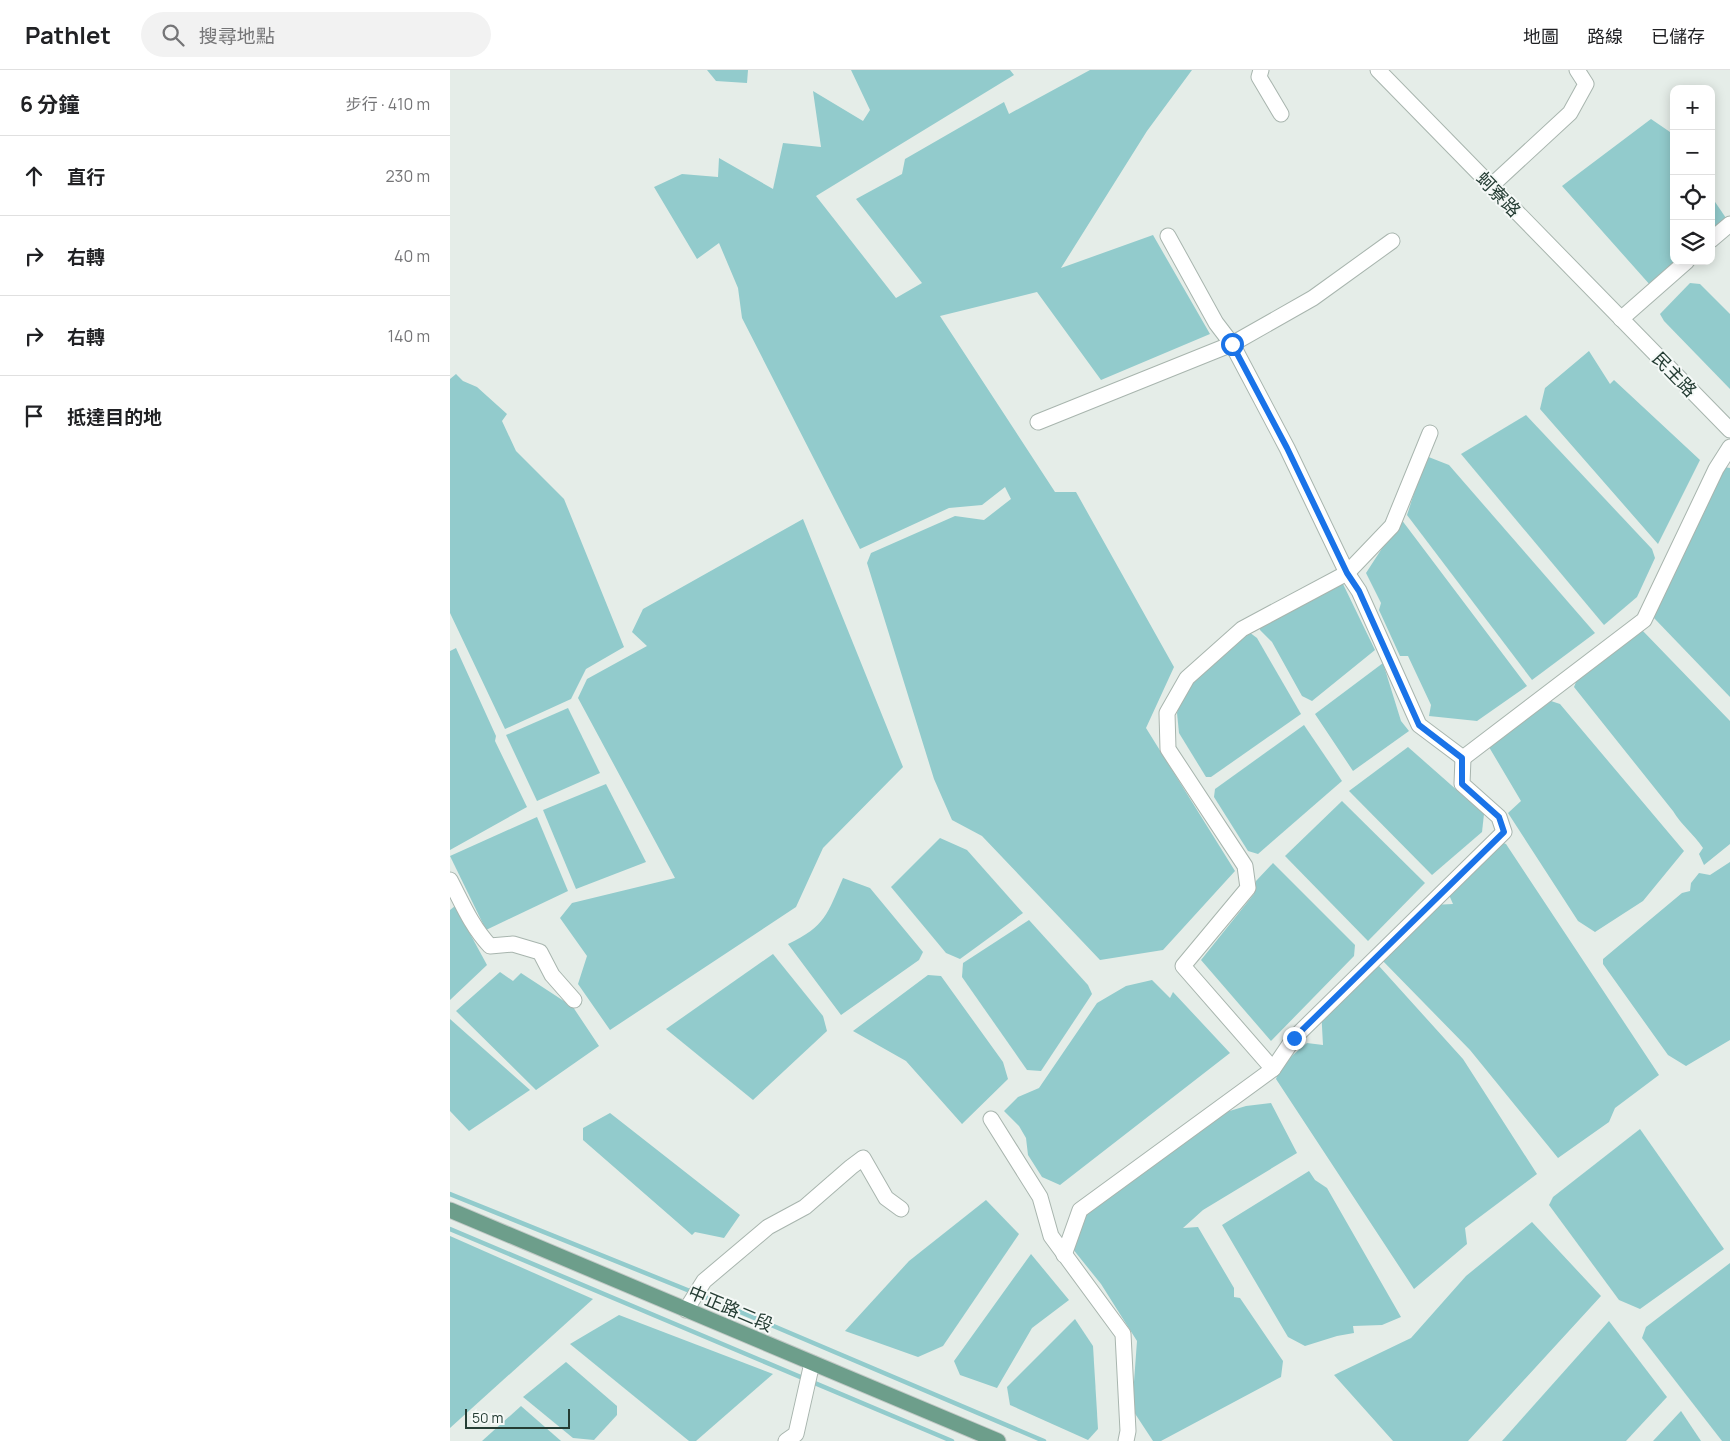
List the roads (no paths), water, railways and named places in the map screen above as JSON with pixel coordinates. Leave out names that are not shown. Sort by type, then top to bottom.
[{"type":"main road","name":"中正路二段","points":[[450,1210],[998,1441]]},
{"type":"street","points":[[1261,70],[1259,77],[1281,114]]},
{"type":"street","name":"蚵寮路","points":[[1378,70],[1621,318]]},
{"type":"street","points":[[1491,186],[1570,113],[1586,84],[1577,70]]},
{"type":"street","points":[[1715,237],[1730,224]]},
{"type":"street","points":[[1168,236],[1216,323],[1232,344],[1287,448],[1347,573],[1359,591],[1419,725],[1462,758]]},
{"type":"street","points":[[1038,422],[1232,344],[1313,298],[1392,241]]},
{"type":"street","points":[[1621,318],[1682,265]]},
{"type":"street","name":"民主路","points":[[1621,318],[1730,430]]},
{"type":"street","points":[[1273,1069],[1183,966],[1248,888],[1245,866],[1168,749],[1167,713],[1187,678],[1242,629],[1347,573],[1392,526],[1430,433]]},
{"type":"street","points":[[1462,758],[1644,620],[1716,469],[1730,447]]},
{"type":"street","points":[[1064,1255],[1080,1210],[1273,1069],[1294,1038],[1504,832],[1499,817],[1462,784],[1462,758]]},
{"type":"street","points":[[450,880],[470,920],[490,946],[513,944],[540,952],[552,975],[574,1000]]},
{"type":"street","points":[[991,1119],[1040,1197],[1051,1236],[1124,1334],[1128,1431],[1126,1441]]},
{"type":"street","points":[[686,1310],[704,1281],[768,1227],[806,1207],[850,1167],[863,1158],[886,1198],[901,1210]]},
{"type":"street","points":[[786,1441],[796,1434],[812,1363]]},
{"type":"water","points":[[707,70],[748,70],[747,83],[716,81]]},
{"type":"water","points":[[851,70],[1010,70],[1014,75],[816,196],[896,298],[922,283],[856,199],[902,174],[905,159],[1004,102],[1009,114],[1090,70],[1192,70],[1147,131],[1061,268],[1153,235],[1210,334],[1101,380],[1037,292],[940,316],[1055,492],[1076,492],[1174,667],[1146,728],[1235,871],[1163,950],[1100,960],[982,836],[952,820],[934,779],[867,563],[871,553],[955,516],[984,520],[1011,499],[1005,487],[982,505],[949,508],[860,549],[742,318],[738,288],[719,243],[697,259],[654,187],[682,174],[718,177],[719,158],[773,189],[783,143],[821,147],[813,91],[863,121],[870,110]]},
{"type":"water","points":[[1651,119],[1670,132],[1670,265],[1674,265],[1651,286],[1562,186]]},
{"type":"water","points":[[1715,202],[1726,218],[1715,228]]},
{"type":"water","points":[[1690,283],[1700,284],[1730,314],[1730,389],[1664,321],[1660,314]]},
{"type":"water","points":[[1589,351],[1610,384],[1614,380],[1700,460],[1658,544],[1540,409],[1545,388]]},
{"type":"water","points":[[456,374],[463,381],[477,387],[507,414],[502,421],[516,451],[564,499],[624,647],[586,669],[571,699],[505,729],[450,613],[450,379]]},
{"type":"water","points":[[1526,415],[1652,549],[1655,558],[1637,597],[1604,625],[1461,454]]},
{"type":"water","points":[[1426,456],[1449,465],[1595,633],[1532,680],[1407,515]]},
{"type":"water","points":[[1724,467],[1730,468],[1730,697],[1654,618],[1656,606]]},
{"type":"water","points":[[803,519],[903,767],[823,848],[796,907],[610,1030],[578,984],[587,956],[560,918],[572,903],[675,878],[578,698],[587,679],[647,646],[632,632],[643,609]]},
{"type":"water","points":[[1401,519],[1527,686],[1477,721],[1429,716],[1431,705],[1408,656],[1400,656],[1379,610],[1381,603],[1366,573]]},
{"type":"water","points":[[1343,584],[1375,650],[1312,701],[1302,696],[1272,642],[1260,630],[1260,623]]},
{"type":"water","points":[[1245,629],[1257,638],[1301,714],[1211,777],[1206,777],[1179,733],[1177,713],[1179,704],[1190,679]]},
{"type":"water","points":[[1641,629],[1730,721],[1730,844],[1704,865],[1699,854],[1703,848],[1574,687],[1578,677]]},
{"type":"water","points":[[456,648],[496,736],[495,741],[527,807],[450,850],[450,651]]},
{"type":"water","points":[[1383,663],[1401,721],[1409,731],[1353,771],[1315,714]]},
{"type":"water","points":[[1551,701],[1560,704],[1684,851],[1643,901],[1595,932],[1578,921],[1508,813],[1521,801],[1486,742]]},
{"type":"water","points":[[568,708],[600,773],[537,801],[506,735]]},
{"type":"water","points":[[1304,725],[1342,781],[1258,854],[1248,851],[1214,797],[1215,789]]},
{"type":"water","points":[[1408,747],[1484,814],[1482,832],[1432,875],[1349,791]]},
{"type":"water","points":[[606,784],[646,862],[576,889],[543,810]]},
{"type":"water","points":[[1342,801],[1425,883],[1368,941],[1285,856]]},
{"type":"water","points":[[537,817],[568,891],[486,930],[450,856]]},
{"type":"water","points":[[940,838],[967,850],[1023,913],[960,959],[946,953],[891,887]]},
{"type":"water","points":[[1498,841],[1506,844],[1659,1075],[1615,1108],[1609,1122],[1558,1158],[1470,1050],[1379,957],[1432,905],[1453,904],[1446,888]]},
{"type":"water","points":[[1730,862],[1730,1040],[1686,1066],[1668,1055],[1603,964],[1603,959],[1682,893],[1690,891],[1691,883],[1699,873],[1710,875]]},
{"type":"water","points":[[1273,863],[1355,945],[1354,956],[1271,1041],[1201,960],[1254,894],[1256,881]]},
{"type":"water","points":[[843,878],[870,888],[923,952],[919,960],[841,1015],[788,944],[810,931],[824,918]]},
{"type":"water","points":[[455,906],[487,965],[450,1000],[450,910]]},
{"type":"water","points":[[1029,920],[1088,985],[1092,994],[1041,1071],[1027,1070],[962,977],[963,963]]},
{"type":"water","points":[[773,954],[823,1016],[827,1031],[753,1100],[666,1029]]},
{"type":"water","points":[[1379,966],[1463,1059],[1537,1174],[1465,1228],[1467,1244],[1414,1289],[1276,1079],[1281,1065],[1307,1043],[1323,1045],[1321,1008]]},
{"type":"water","points":[[500,972],[513,981],[521,973],[573,1007],[599,1046],[536,1090],[456,1011]]},
{"type":"water","points":[[928,975],[941,976],[1003,1062],[1008,1079],[962,1124],[906,1061],[853,1031]]},
{"type":"water","points":[[1152,980],[1170,998],[1173,992],[1230,1053],[1060,1185],[1042,1177],[1028,1155],[1026,1138],[1019,1126],[1004,1111],[1018,1097],[1039,1088],[1097,1003],[1126,986]]},
{"type":"water","points":[[450,1019],[530,1090],[469,1131],[450,1111]]},
{"type":"water","points":[[1271,1103],[1297,1153],[1203,1210],[1183,1228],[1198,1227],[1234,1288],[1234,1297],[1240,1298],[1283,1361],[1281,1377],[1161,1441],[1153,1441],[1132,1409],[1137,1341],[1101,1284],[1068,1243],[1079,1210],[1223,1113],[1246,1106]]},
{"type":"water","points":[[610,1113],[740,1215],[724,1238],[695,1232],[692,1235],[583,1140],[583,1128]]},
{"type":"water","points":[[1640,1129],[1724,1249],[1640,1309],[1619,1300],[1549,1205],[1553,1197]]},
{"type":"water","points":[[1309,1171],[1315,1180],[1327,1188],[1401,1317],[1382,1325],[1353,1326],[1354,1333],[1305,1346],[1288,1337],[1222,1225]]},
{"type":"water","points":[[986,1200],[1019,1234],[943,1346],[918,1357],[845,1331],[909,1261]]},
{"type":"water","points":[[1532,1222],[1601,1296],[1468,1441],[1393,1441],[1334,1375],[1411,1338],[1466,1276]]},
{"type":"water","points":[[450,1236],[593,1299],[450,1428]]},
{"type":"water","points":[[1031,1254],[1069,1300],[1032,1328],[997,1388],[960,1375],[954,1361]]},
{"type":"water","points":[[1730,1263],[1730,1441],[1722,1441],[1642,1338],[1646,1327]]},
{"type":"water","points":[[619,1315],[773,1374],[696,1441],[689,1441],[570,1344]]},
{"type":"water","points":[[1075,1319],[1093,1346],[1098,1429],[1088,1440],[1010,1405],[1007,1387]]},
{"type":"water","points":[[1609,1321],[1667,1397],[1626,1441],[1502,1441]]},
{"type":"water","points":[[566,1362],[617,1406],[617,1415],[594,1440],[573,1438],[523,1397]]},
{"type":"water","points":[[521,1406],[561,1441],[482,1441]]},
{"type":"water","points":[[1681,1411],[1701,1441],[1653,1441]]},
{"type":"waterway","points":[[450,1194],[717,1302],[1044,1441]]},
{"type":"waterway","points":[[450,1229],[952,1441]]}]
